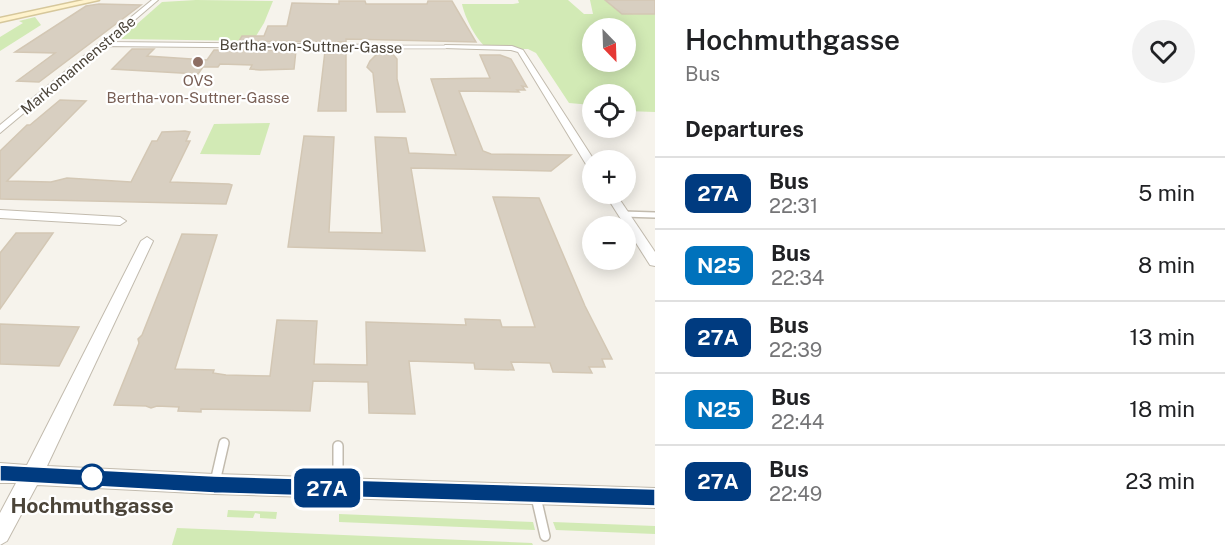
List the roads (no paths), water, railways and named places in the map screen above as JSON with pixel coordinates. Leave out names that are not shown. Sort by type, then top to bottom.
[{"type":"main road","points":[[0,20],[95,0]]},
{"type":"street","name":"Markomannenstraße","points":[[0,130],[155,0]]},
{"type":"street","name":"Bertha-von-Suttner-Gasse","points":[[103,44],[387,47]]},
{"type":"street","name":"Bertha-von-Suttner-Gasse","points":[[445,47],[523,52],[582,150]]},
{"type":"street","points":[[616,204],[655,262]]},
{"type":"street","points":[[0,214],[120,221]]},
{"type":"street","points":[[0,534],[32,475],[147,241]]},
{"type":"street","points":[[0,473],[214,484],[655,498]]},
{"type":"lane","name":"Bertha-von-Suttner-Gasse","points":[[387,47],[445,47]]},
{"type":"lane","points":[[623,214],[655,215]]},
{"type":"lane","points":[[214,484],[224,443]]},
{"type":"lane","points":[[338,446],[338,488]]},
{"type":"lane","points":[[535,494],[545,536]]},
{"type":"place","name":"OVS Bertha-von-Suttner-Gasse","points":[[198,62]]},
{"type":"place","name":"Hochmuthgasse","points":[[92,477]]}]
